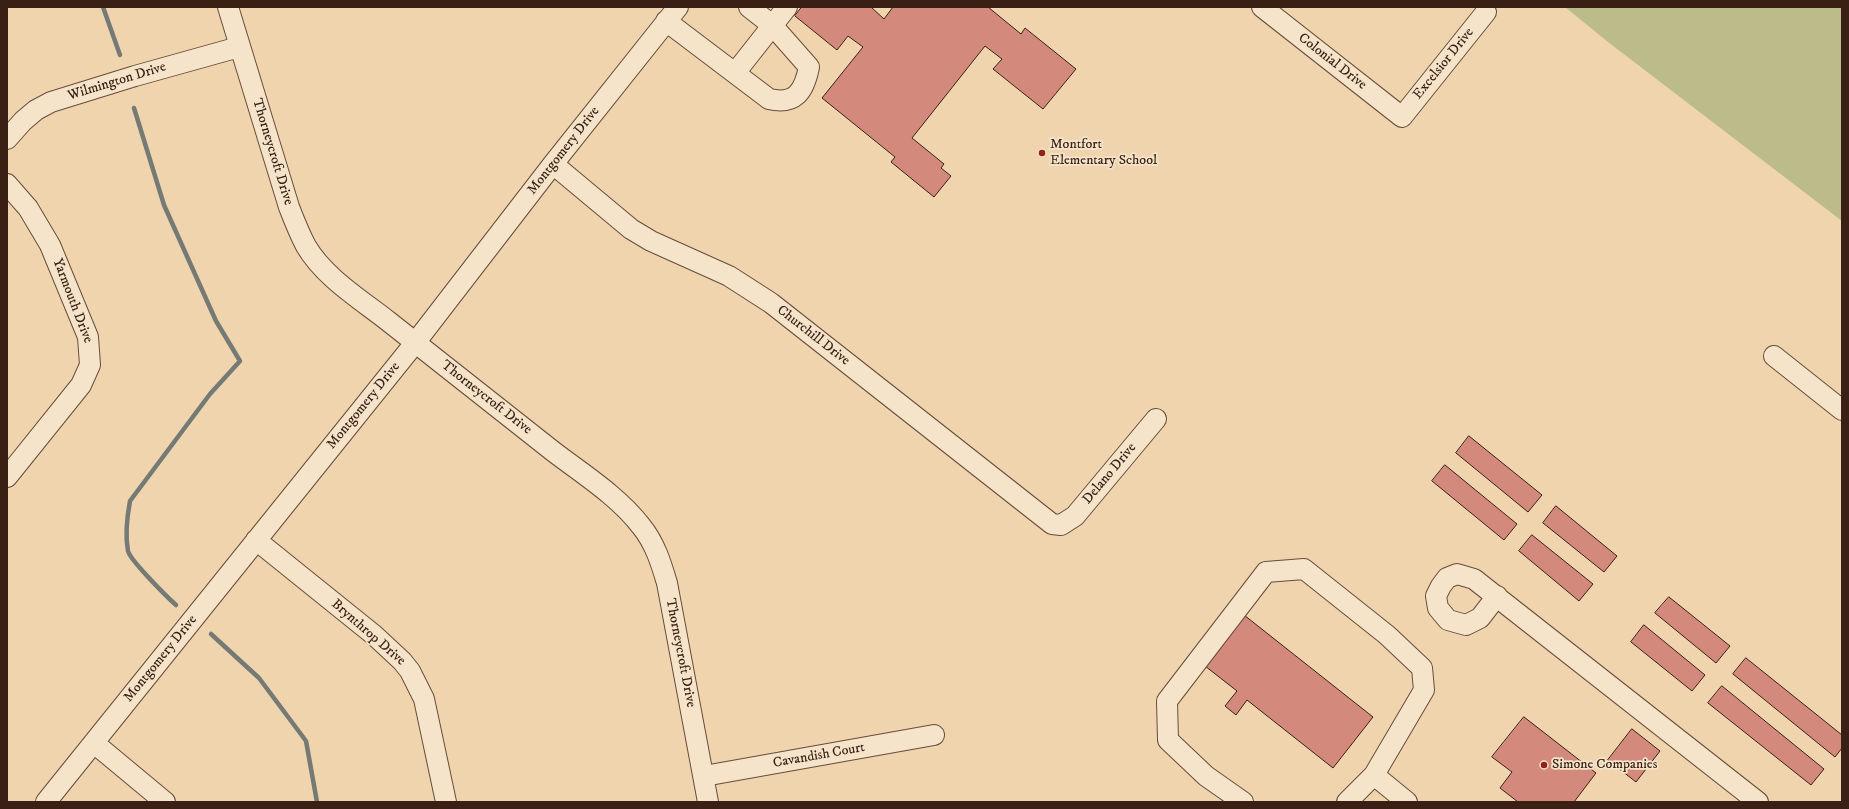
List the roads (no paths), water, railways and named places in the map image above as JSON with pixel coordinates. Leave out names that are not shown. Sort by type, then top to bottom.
[{"type":"street","name":"Thorneycroft Drive","points":[[228,7],[289,207],[306,246],[319,262],[340,283],[625,508],[642,526],[656,550],[667,584],[708,802]]},
{"type":"street","points":[[672,14],[735,73],[769,99],[781,102],[794,98],[806,82],[809,67],[772,25],[749,7]]},
{"type":"street","points":[[735,73],[787,7]]},
{"type":"street","name":"Colonial Drive","points":[[1262,7],[1402,117]]},
{"type":"street","name":"Excelsior Drive","points":[[1402,117],[1486,12]]},
{"type":"street","name":"Montgomery Drive","points":[[46,802],[415,343],[553,164],[672,14]]},
{"type":"street","name":"Wilmington Drive","points":[[7,139],[23,120],[36,110],[51,102],[135,76],[239,47]]},
{"type":"street","name":"Churchill Drive","points":[[553,164],[631,228],[651,241],[729,276],[765,299],[1048,522],[1062,526]]},
{"type":"street","name":"Yarmouth Drive","points":[[7,184],[28,208],[50,245],[88,337],[90,365],[81,384],[7,477]]},
{"type":"street","points":[[1774,356],[1842,410]]},
{"type":"street","name":"Delano Drive","points":[[1062,526],[1076,516],[1156,419]]},
{"type":"street","name":"Brynthrop Drive","points":[[256,540],[374,635],[402,660],[410,671],[424,699],[446,802]]},
{"type":"street","points":[[1243,802],[1206,776],[1168,740],[1167,701],[1266,572],[1304,569],[1387,635],[1422,668],[1424,690],[1374,776],[1347,802]]},
{"type":"street","points":[[1497,596],[1758,802]]},
{"type":"street","name":"Cavandish Court","points":[[704,776],[934,736]]},
{"type":"street","points":[[94,743],[165,802]]},
{"type":"street","points":[[1374,776],[1407,802]]},
{"type":"waterway","points":[[103,7],[120,55]]},
{"type":"waterway","points":[[134,108],[164,205],[216,321],[240,361],[210,394],[130,501],[127,526],[128,551],[130,556],[157,587],[176,605]]},
{"type":"waterway","points":[[211,634],[259,678],[306,741],[317,802]]},
{"type":"place","name":"Montfort Elementary School","points":[[1042,153]]},
{"type":"place","name":"Simone Companies","points":[[1544,765]]}]
